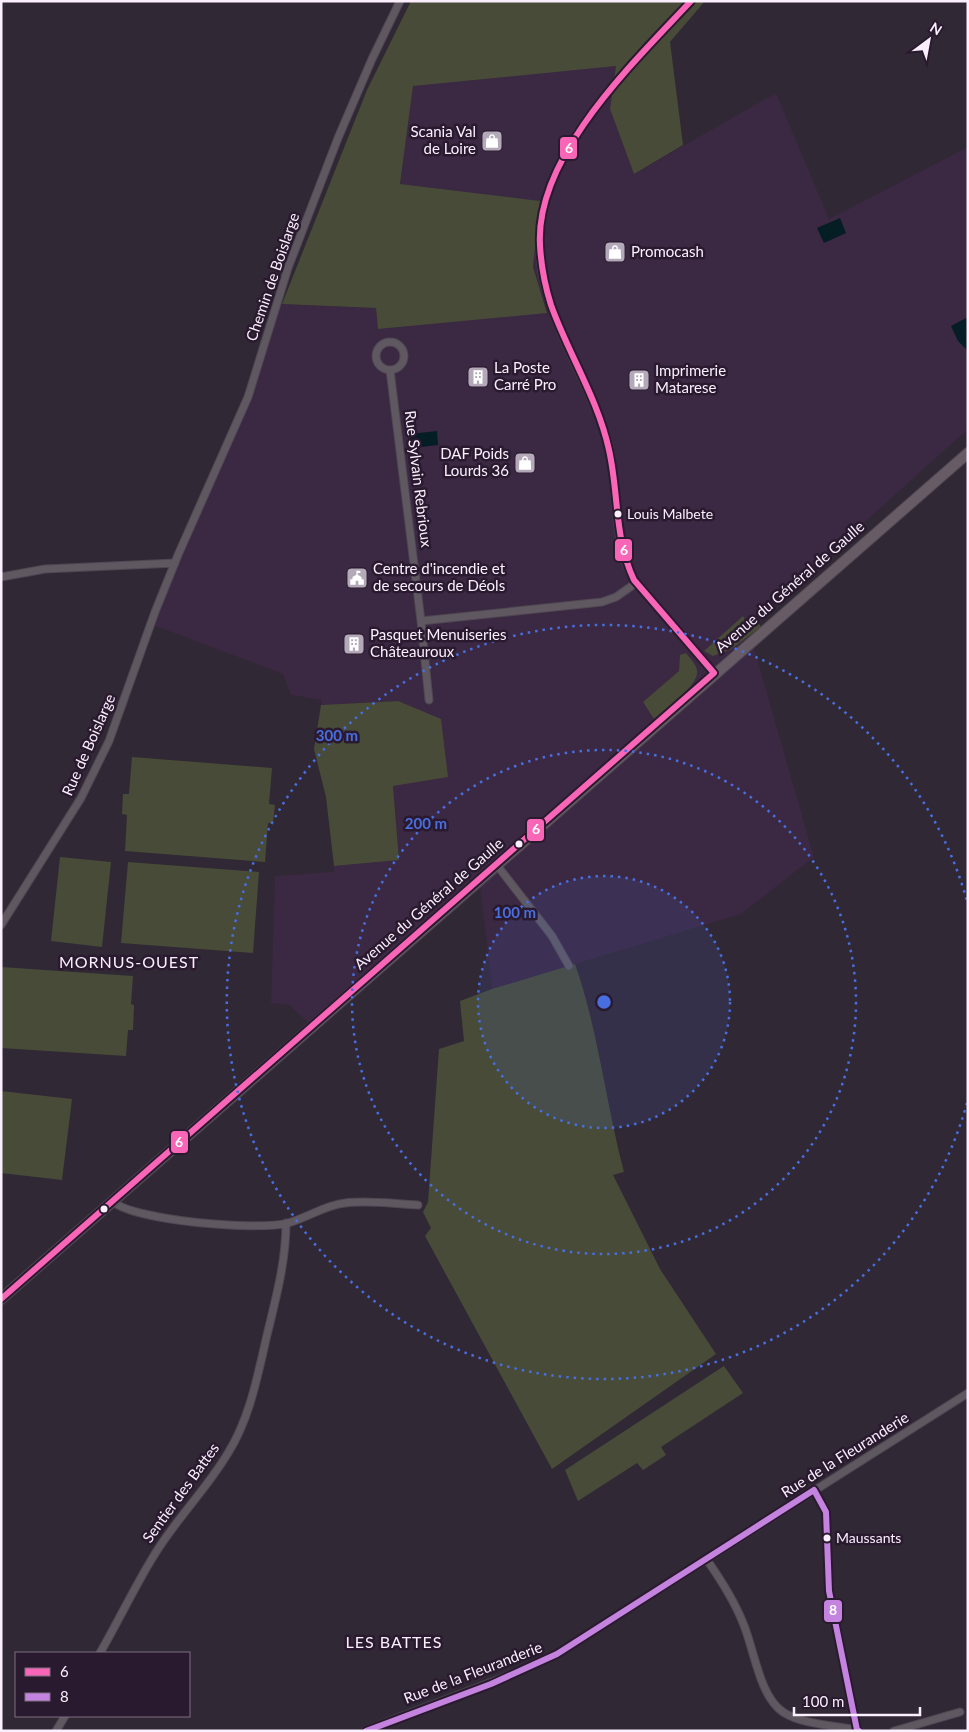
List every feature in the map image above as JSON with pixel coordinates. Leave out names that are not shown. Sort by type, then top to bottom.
[{"type":"main road","name":"Avenue du Général de Gaulle","points":[[1,1299],[714,673],[968,453]]},
{"type":"street","name":"Chemin de Boislarge","points":[[175,563],[248,397],[288,268],[338,138],[372,59],[400,1]]},
{"type":"street","points":[[691,1],[605,96],[575,136],[562,158],[548,196],[540,240],[542,274],[549,299],[606,436],[626,562],[636,583],[714,673]]},
{"type":"street","points":[[387,342],[400,346],[404,355],[401,364],[390,370],[381,367],[376,359],[377,350],[387,342]]},
{"type":"street","name":"Rue Sylvain Rebrioux","points":[[390,370],[429,700]]},
{"type":"street","points":[[1,577],[45,569],[175,563]]},
{"type":"street","name":"Rue de Boislarge","points":[[1,925],[72,813],[98,766],[117,721],[152,621],[175,563]]},
{"type":"street","points":[[421,621],[602,602],[616,597],[636,583]]},
{"type":"street","points":[[496,864],[552,936],[569,966]]},
{"type":"street","points":[[112,1202],[122,1208],[138,1212],[208,1224],[286,1223],[346,1203],[370,1202],[418,1205]]},
{"type":"street","name":"Sentier des Battes","points":[[101,1652],[153,1556],[207,1484],[229,1452],[239,1432],[260,1365],[280,1278],[286,1244],[286,1223]]},
{"type":"street","name":"Rue de la Fleuranderie","points":[[365,1731],[411,1712],[491,1684],[558,1654],[968,1393]]},
{"type":"street","points":[[708,1560],[740,1616],[752,1644],[764,1688],[773,1702],[784,1712],[797,1718],[858,1730],[829,1591],[826,1512],[814,1490]]},
{"type":"street","points":[[894,1731],[960,1712]]},
{"type":"street","points":[[56,1731],[64,1717]]},
{"type":"shaded area","points":[[616,66],[610,109],[634,174],[776,93],[829,219],[968,147],[968,429],[748,627],[814,857],[741,914],[492,989],[480,885],[310,1024],[289,1005],[271,1003],[275,876],[334,872],[334,866],[399,860],[393,785],[398,701],[321,705],[322,700],[291,695],[283,674],[148,623],[282,304],[376,308],[378,329],[547,312],[533,267],[539,201],[400,184],[413,85]]},
{"type":"green space","points":[[411,1],[705,1],[670,42],[683,145],[634,174],[610,109],[616,66],[413,86],[400,184],[540,201],[533,267],[547,313],[378,329],[376,308],[282,304],[367,90]]},
{"type":"green space","points":[[743,616],[747,624],[755,618],[761,627],[730,650],[713,656],[704,651]]},
{"type":"green space","points":[[686,653],[693,661],[697,670],[693,683],[681,697],[654,719],[643,702],[679,671],[680,655]]},
{"type":"green space","points":[[398,701],[441,719],[448,777],[393,786],[399,860],[334,866],[326,797],[314,749],[321,705]]},
{"type":"green space","points":[[132,757],[272,768],[269,804],[275,805],[273,823],[268,823],[265,862],[125,851],[127,815],[122,814],[123,794],[129,794]]},
{"type":"green space","points":[[60,857],[111,862],[102,947],[51,941]]},
{"type":"green space","points":[[128,862],[259,872],[253,953],[121,943]]},
{"type":"green space","points":[[575,964],[590,1014],[624,1172],[613,1175],[660,1269],[716,1354],[552,1469],[425,1236],[431,1228],[423,1212],[428,1202],[439,1049],[464,1041],[460,1001],[492,989]]},
{"type":"green space","points":[[1,967],[133,976],[131,1004],[134,1005],[133,1030],[128,1030],[126,1056],[1,1048]]},
{"type":"green space","points":[[1,1091],[72,1099],[62,1180],[1,1173]]},
{"type":"green space","points":[[724,1366],[743,1393],[661,1447],[666,1455],[643,1470],[637,1463],[578,1501],[565,1470]]},
{"type":"water","points":[[840,218],[846,233],[824,243],[817,228]]},
{"type":"water","points":[[968,317],[968,351],[958,341],[951,326]]},
{"type":"water","points":[[437,431],[438,445],[412,448],[410,434]]},
{"type":"transit line","name":"6","points":[[691,1],[617,82],[592,112],[571,145],[553,178],[543,211],[540,245],[541,260],[551,305],[604,431],[612,466],[623,548],[634,580],[714,673]]},
{"type":"transit line","name":"6","points":[[1,1299],[714,673]]},
{"type":"transit line","name":"8","points":[[814,1490],[826,1512],[829,1591],[857,1730],[859,1731]]},
{"type":"transit line","name":"8","points":[[366,1731],[491,1684],[557,1654],[814,1490]]},
{"type":"place","name":"Scania Val de Loire","points":[[492,141]]},
{"type":"place","name":"Promocash","points":[[615,252]]},
{"type":"place","name":"La Poste Carré Pro","points":[[478,377]]},
{"type":"place","name":"Imprimerie Matarese","points":[[639,380]]},
{"type":"place","name":"DAF Poids Lourds 36","points":[[525,463]]},
{"type":"place","name":"Louis Malbete","points":[[618,514]]},
{"type":"place","name":"Centre d'incendie et de secours de Déols","points":[[357,578]]},
{"type":"place","name":"Pasquet Menuiseries Châteauroux","points":[[354,644]]},
{"type":"place","name":"Maussants","points":[[827,1538]]},
{"type":"district","name":"MORNUS-OUEST","points":[[129,962]]},
{"type":"district","name":"LES BATTES","points":[[394,1642]]}]
